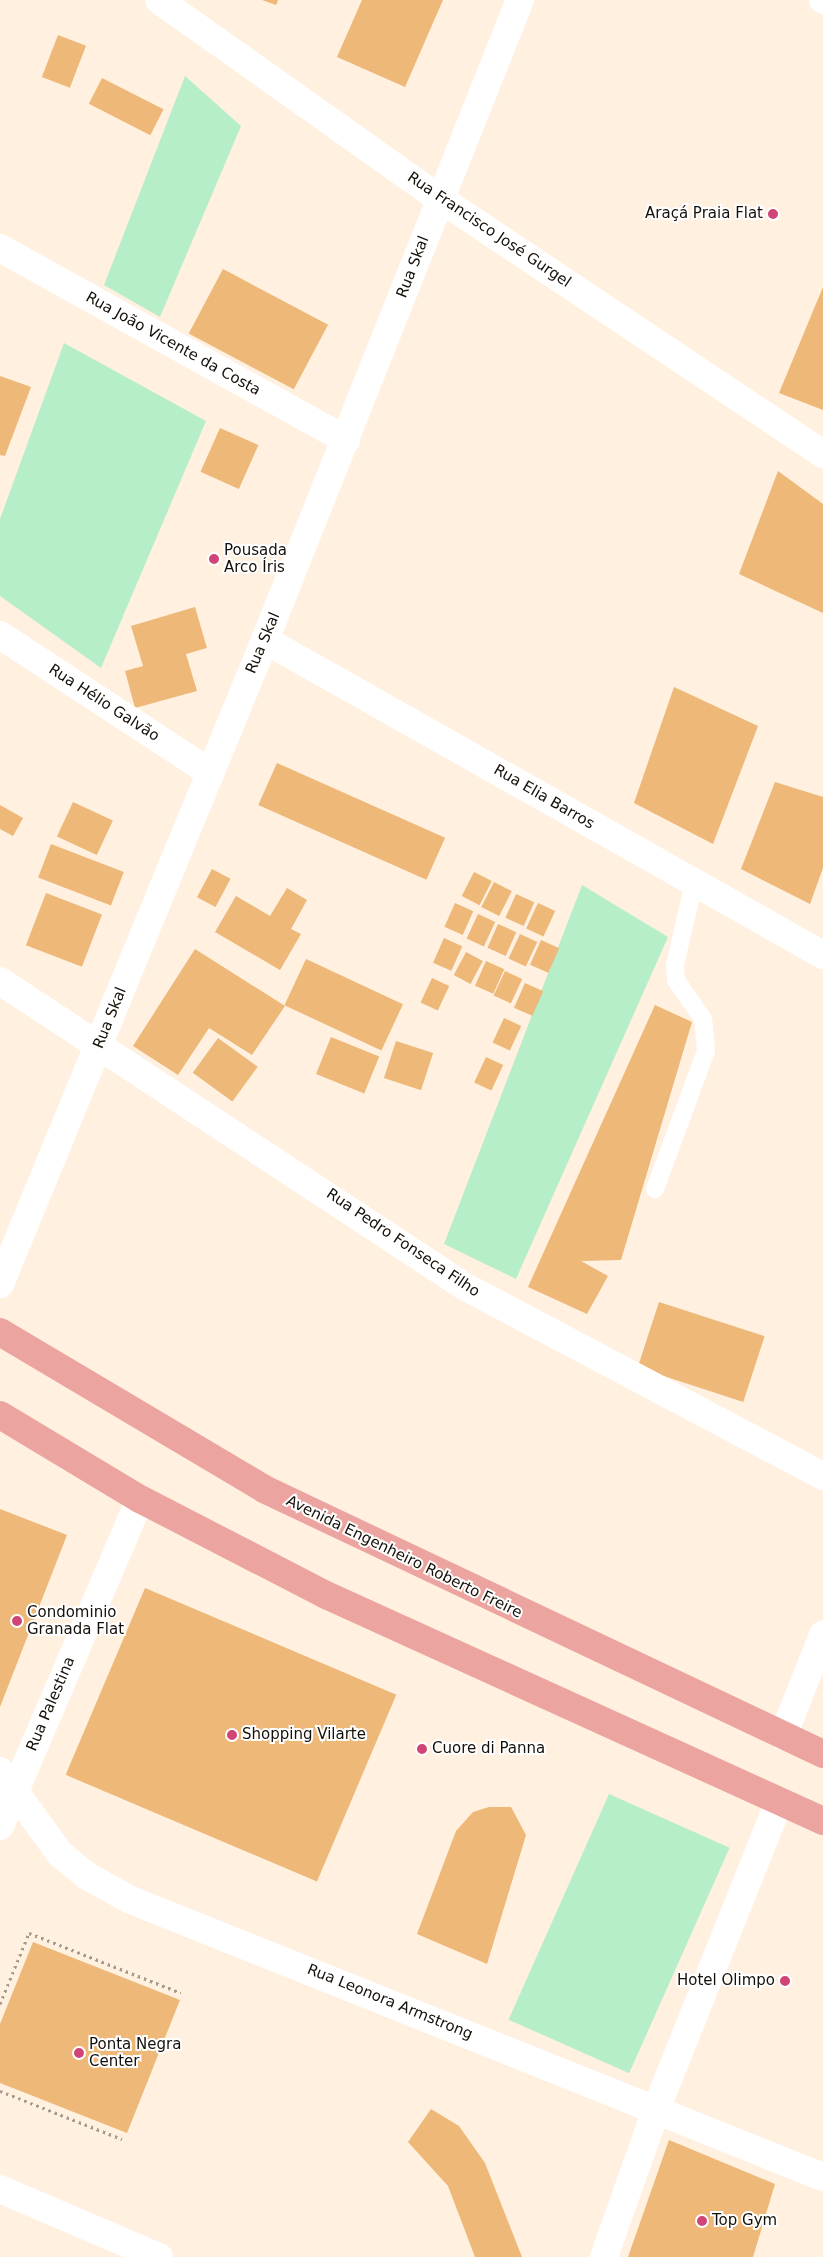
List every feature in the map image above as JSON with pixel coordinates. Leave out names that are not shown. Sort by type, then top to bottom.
[{"type":"main road","name":"Avenida Engenheiro Roberto Freire","points":[[0,1332],[264,1490],[823,1754]]},
{"type":"main road","points":[[0,1415],[140,1499],[326,1595],[823,1821]]},
{"type":"street","name":"Rua Francisco José Gurgel","points":[[159,0],[439,198],[823,454]]},
{"type":"street","name":"Rua Skal","points":[[0,1284],[99,1045],[208,771],[265,640],[346,440],[439,198],[520,0]]},
{"type":"street","name":"Rua João Vicente da Costa","points":[[0,248],[346,440]]},
{"type":"street","name":"Rua Hélio Galvão","points":[[0,635],[208,771]]},
{"type":"street","name":"Rua Elia Barros","points":[[265,640],[823,955]]},
{"type":"street","name":"Rua Pedro Fonseca Filho","points":[[0,981],[464,1286],[823,1476]]},
{"type":"street","name":"Rua Palestina","points":[[0,1826],[8,1779],[140,1499]]},
{"type":"street","points":[[783,1736],[823,1635]]},
{"type":"street","name":"Rua Leonora Armstrong","points":[[8,1779],[60,1854],[87,1876],[131,1900],[657,2107],[823,2177]]},
{"type":"street","points":[[604,2257],[657,2107],[780,1802]]},
{"type":"street","points":[[0,2189],[149,2255]]},
{"type":"lane","points":[[655,1189],[706,1051],[703,1019],[676,980],[675,965],[694,882]]},
{"type":"path","points":[[8,2005],[0,2002],[29,1933],[181,1993]]},
{"type":"path","points":[[0,2091],[122,2139]]},
{"type":"green space","points":[[185,76],[241,126],[160,317],[104,285]]},
{"type":"green space","points":[[64,343],[206,421],[101,668],[0,596],[0,519]]},
{"type":"green space","points":[[582,885],[668,937],[516,1279],[444,1244]]},
{"type":"green space","points":[[609,1794],[730,1848],[629,2073],[509,2020]]},
{"type":"building","points":[[262,0],[278,0],[276,5]]},
{"type":"building","points":[[362,0],[443,0],[405,87],[337,57]]},
{"type":"building","points":[[58,35],[86,46],[70,88],[42,77]]},
{"type":"building","points":[[102,78],[163,109],[150,135],[89,104]]},
{"type":"building","points":[[223,269],[328,325],[294,389],[189,333]]},
{"type":"building","points":[[823,287],[823,410],[779,393]]},
{"type":"building","points":[[0,376],[31,387],[5,456],[0,455]]},
{"type":"building","points":[[220,428],[258,445],[239,489],[200,472]]},
{"type":"building","points":[[778,471],[823,504],[823,613],[739,574]]},
{"type":"building","points":[[195,607],[207,648],[186,654],[197,691],[135,708],[125,671],[143,666],[131,626]]},
{"type":"building","points":[[674,687],[758,726],[713,844],[634,803]]},
{"type":"building","points":[[277,763],[445,838],[426,880],[258,805]]},
{"type":"building","points":[[775,782],[823,797],[823,868],[810,904],[741,869]]},
{"type":"building","points":[[73,802],[113,821],[97,855],[57,836]]},
{"type":"building","points":[[0,805],[23,818],[13,836],[0,829]]},
{"type":"building","points":[[51,844],[124,872],[111,906],[38,878]]},
{"type":"building","points":[[212,869],[231,879],[216,907],[197,897]]},
{"type":"building","points":[[474,872],[492,881],[480,905],[462,896]]},
{"type":"building","points":[[494,882],[512,891],[499,916],[481,907]]},
{"type":"building","points":[[287,888],[307,900],[291,929],[301,934],[280,970],[215,932],[236,896],[270,916]]},
{"type":"building","points":[[46,893],[102,915],[82,967],[26,945]]},
{"type":"building","points":[[516,894],[534,902],[524,926],[505,918]]},
{"type":"building","points":[[455,903],[473,911],[463,935],[444,927]]},
{"type":"building","points":[[538,903],[555,911],[543,936],[526,928]]},
{"type":"building","points":[[478,914],[495,922],[484,947],[467,938]]},
{"type":"building","points":[[498,924],[516,932],[506,956],[487,948]]},
{"type":"building","points":[[520,934],[537,942],[526,967],[509,958]]},
{"type":"building","points":[[444,938],[462,946],[451,971],[433,963]]},
{"type":"building","points":[[541,940],[559,948],[548,973],[530,965]]},
{"type":"building","points":[[195,949],[285,1006],[252,1055],[209,1028],[178,1075],[133,1046]]},
{"type":"building","points":[[466,952],[483,961],[471,984],[454,975]]},
{"type":"building","points":[[306,959],[403,1004],[381,1050],[284,1005]]},
{"type":"building","points":[[486,961],[504,969],[493,994],[475,986]]},
{"type":"building","points":[[505,971],[522,979],[511,1004],[494,995]]},
{"type":"building","points":[[432,978],[449,986],[438,1011],[421,1002]]},
{"type":"building","points":[[525,983],[543,991],[532,1016],[514,1008]]},
{"type":"building","points":[[655,1005],[692,1022],[621,1260],[581,1261],[608,1276],[587,1314],[528,1287]]},
{"type":"building","points":[[504,1018],[521,1026],[510,1051],[493,1042]]},
{"type":"building","points":[[331,1037],[379,1056],[364,1094],[316,1074]]},
{"type":"building","points":[[218,1038],[258,1067],[232,1102],[193,1073]]},
{"type":"building","points":[[396,1041],[433,1053],[421,1090],[384,1078]]},
{"type":"building","points":[[486,1057],[503,1065],[491,1090],[474,1082]]},
{"type":"building","points":[[659,1302],[765,1336],[743,1402],[638,1368]]},
{"type":"building","name":"Condominio Granada Flat","points":[[0,1509],[67,1535],[0,1707]]},
{"type":"building","name":"Shopping Vilarte","points":[[145,1588],[396,1695],[317,1882],[66,1775]]},
{"type":"building","points":[[489,1807],[511,1807],[526,1835],[487,1964],[417,1934],[456,1831],[473,1812]]},
{"type":"building","name":"Ponta Negra Center","points":[[33,1942],[180,2000],[127,2133],[0,2083],[0,2024]]},
{"type":"building","points":[[431,2109],[459,2126],[485,2163],[522,2257],[475,2257],[448,2186],[408,2142]]},
{"type":"building","name":"Top Gym","points":[[669,2140],[775,2184],[753,2257],[628,2257]]},
{"type":"place","name":"Araçá Praia Flat","points":[[773,214]]},
{"type":"place","name":"Pousada Arco Íris","points":[[214,559]]},
{"type":"place","name":"Condominio Granada Flat","points":[[17,1621]]},
{"type":"place","name":"Shopping Vilarte","points":[[232,1735]]},
{"type":"place","name":"Cuore di Panna","points":[[422,1749]]},
{"type":"place","name":"Hotel Olimpo","points":[[785,1981]]},
{"type":"place","name":"Ponta Negra Center","points":[[79,2053]]},
{"type":"place","name":"Top Gym","points":[[702,2221]]}]
